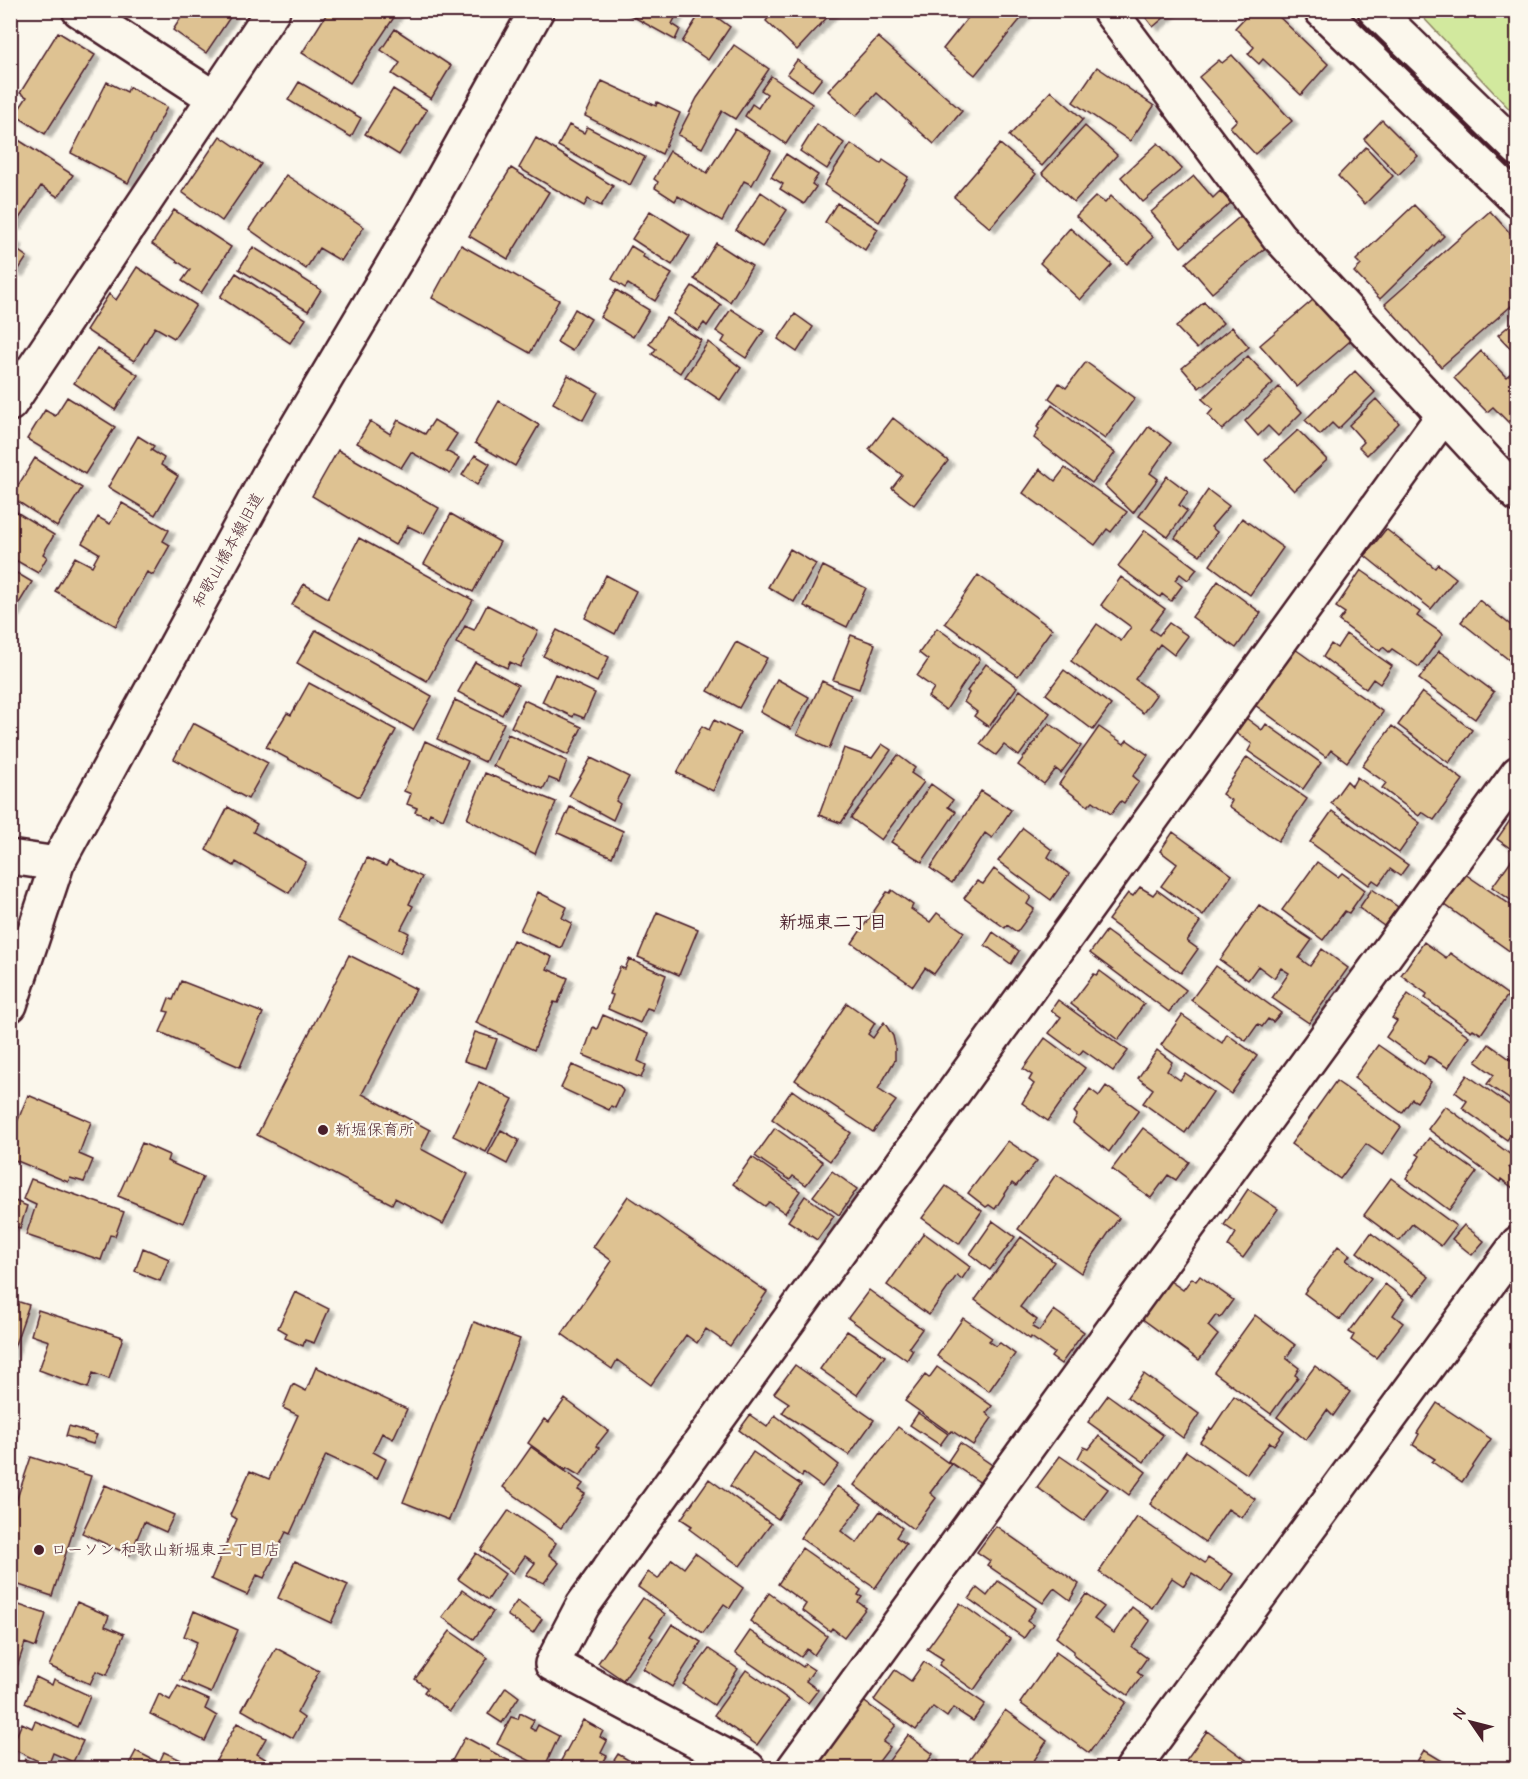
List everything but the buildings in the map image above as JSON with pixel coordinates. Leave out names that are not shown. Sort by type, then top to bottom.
[{"type":"street","points":[[79,10],[214,98]]},
{"type":"street","points":[[10,404],[273,10]]},
{"type":"street","name":"和歌山橋本線旧道","points":[[10,1005],[57,864],[268,476],[537,10]]},
{"type":"street","name":"和歌山橋本線旧道","points":[[480,111],[546,10]]},
{"type":"street","points":[[1109,10],[1278,236],[1518,495]]},
{"type":"street","points":[[1321,10],[1518,201]]},
{"type":"street","points":[[1375,10],[1518,149]]},
{"type":"street","points":[[748,1768],[552,1664],[590,1595],[1443,416]]},
{"type":"street","points":[[794,1768],[1518,773]]},
{"type":"street","points":[[10,856],[57,864]]},
{"type":"street","points":[[1133,1768],[1518,1243]]},
{"type":"green space","points":[[1417,11],[1517,11],[1517,118],[1515,115]]},
{"type":"place","name":"新堀保育所","points":[[323,1130]]},
{"type":"place","name":"ローソン 和歌山新堀東二丁目店","points":[[39,1550]]},
{"type":"district","name":"新堀東二丁目","points":[[833,922]]}]
